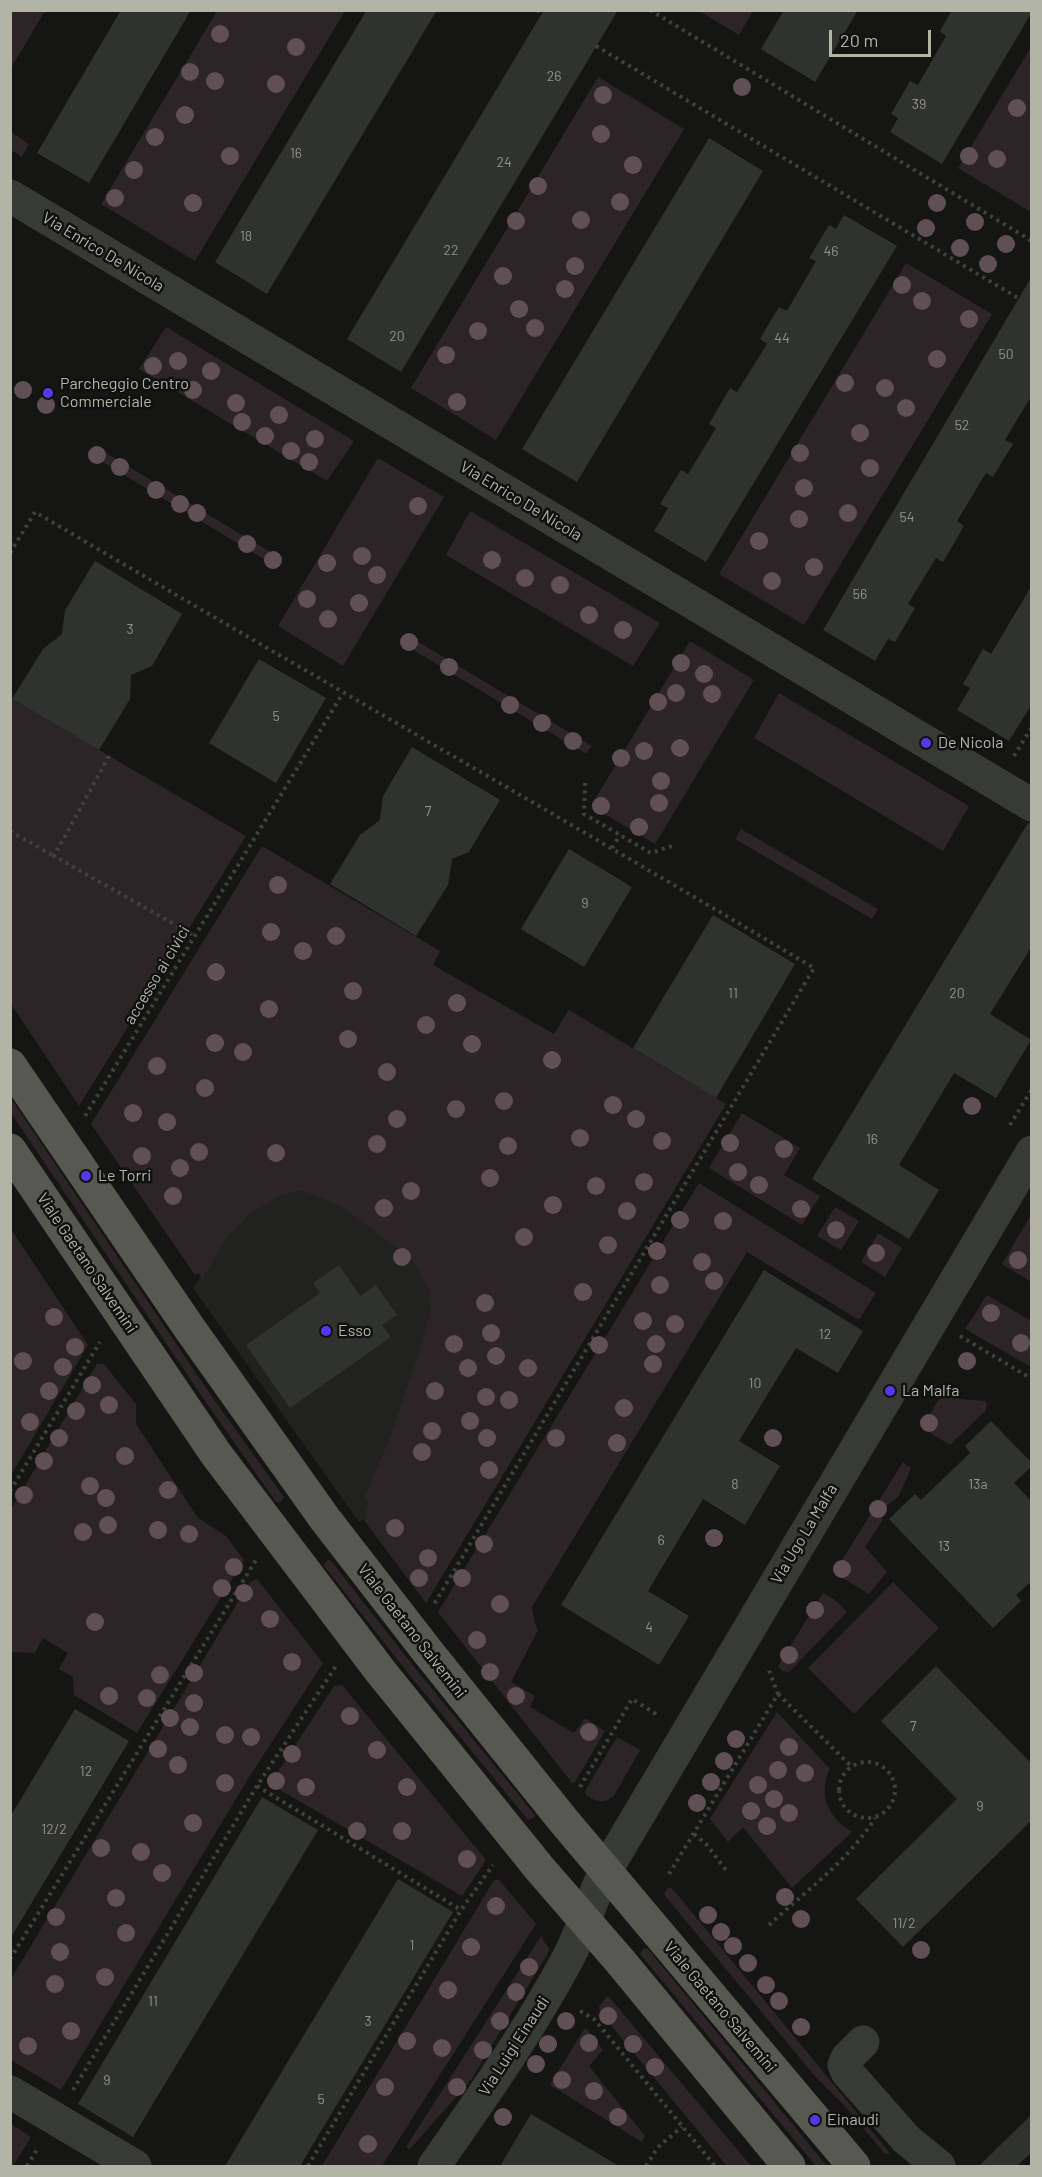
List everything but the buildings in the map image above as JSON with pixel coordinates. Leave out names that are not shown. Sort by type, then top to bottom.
[{"type":"main road","name":"Viale Gaetano Salvemini","points":[[10,1065],[190,1329],[324,1519],[428,1652],[606,1870],[854,2166]]},
{"type":"main road","name":"Viale Gaetano Salvemini","points":[[10,1150],[216,1454],[272,1552],[388,1681],[540,1869],[789,2166]]},
{"type":"main road","points":[[272,1552],[324,1519]]},
{"type":"street","name":"Via Enrico De Nicola","points":[[10,196],[1032,805]]},
{"type":"street","name":"Via Ugo La Malfa","points":[[584,1920],[606,1870],[1032,1152]]},
{"type":"street","name":"Via Luigi Einaudi","points":[[434,2166],[497,2075],[544,2001],[569,1955],[584,1920]]},
{"type":"street","points":[[862,2042],[847,2058],[844,2065],[848,2072],[906,2139],[939,2166]]},
{"type":"street","points":[[10,2092],[135,2166]]},
{"type":"path","points":[[650,10],[1032,241]]},
{"type":"path","points":[[596,46],[1018,298]]},
{"type":"path","points":[[10,553],[35,512],[814,968],[428,1614]]},
{"type":"path","name":"accesso ai civici","points":[[80,1124],[343,693]]},
{"type":"path","points":[[1010,762],[1032,727]]},
{"type":"path","points":[[54,856],[109,756]]},
{"type":"path","points":[[585,783],[584,814],[651,853],[675,845]]},
{"type":"path","points":[[10,831],[195,936]]},
{"type":"path","points":[[612,848],[621,835]]},
{"type":"path","points":[[932,1320],[1032,1379]]},
{"type":"path","points":[[10,1491],[102,1339]]},
{"type":"path","points":[[10,1959],[272,1552]]},
{"type":"path","points":[[56,2119],[257,1785],[338,1662]]},
{"type":"path","points":[[768,1668],[778,1694],[851,1766]]},
{"type":"path","points":[[669,1874],[778,1694]]},
{"type":"path","points":[[576,1794],[632,1699],[656,1714],[661,1705]]},
{"type":"path","points":[[861,1762],[870,1762],[888,1771],[893,1779],[894,1798],[884,1813],[876,1817],[857,1817],[843,1806],[838,1789],[845,1772],[851,1766],[861,1762]]},
{"type":"path","points":[[257,1785],[461,1910]]},
{"type":"path","points":[[770,1924],[838,1863],[865,1835],[876,1817]]},
{"type":"path","points":[[694,1834],[706,1844],[726,1870]]},
{"type":"path","points":[[308,2166],[461,1910],[496,1860]]},
{"type":"path","points":[[580,2011],[594,2019],[715,2166]]},
{"type":"path","points":[[646,2166],[658,2147],[682,2127]]},
{"type":"shaded area","points":[[13,11],[45,11],[11,68],[11,15]]},
{"type":"shaded area","points":[[217,11],[345,11],[195,261],[101,204]]},
{"type":"shaded area","points":[[699,11],[753,11],[739,35]]},
{"type":"shaded area","points":[[1031,47],[1031,212],[958,168]]},
{"type":"shaded area","points":[[598,77],[684,129],[496,440],[411,388]]},
{"type":"shaded area","points":[[11,132],[29,144],[22,157],[11,150]]},
{"type":"shaded area","points":[[906,263],[992,314],[804,625],[719,574]]},
{"type":"shaded area","points":[[166,327],[354,441],[327,481],[139,369]]},
{"type":"shaded area","points":[[96,447],[282,559],[277,567],[91,455]]},
{"type":"shaded area","points":[[378,458],[444,497],[343,666],[278,626]]},
{"type":"shaded area","points":[[470,511],[660,623],[633,666],[446,555]]},
{"type":"shaded area","points":[[405,634],[592,746],[586,754],[400,642]]},
{"type":"shaded area","points":[[690,641],[754,680],[655,844],[591,806]]},
{"type":"shaded area","points":[[779,693],[969,806],[943,851],[754,738]]},
{"type":"shaded area","points":[[10,698],[246,836],[79,1106],[11,1004]]},
{"type":"shaded area","points":[[741,829],[878,909],[872,919],[735,839]]},
{"type":"shaded area","points":[[262,846],[440,951],[433,965],[554,1034],[569,1010],[726,1104],[426,1603],[363,1519],[369,1502],[365,1497],[389,1440],[418,1356],[431,1308],[429,1289],[407,1252],[390,1243],[343,1207],[302,1190],[279,1196],[250,1213],[225,1240],[202,1280],[199,1273],[195,1275],[91,1124]]},
{"type":"shaded area","points":[[10,1097],[210,1394],[284,1497],[280,1503],[276,1502],[205,1401],[11,1113]]},
{"type":"shaded area","points":[[742,1113],[800,1148],[784,1175],[820,1196],[802,1225],[709,1168]]},
{"type":"shaded area","points":[[263,1154],[459,1251],[363,1519],[359,1522],[193,1288],[201,1277]]},
{"type":"shaded area","points":[[699,1183],[876,1293],[859,1320],[747,1252],[532,1607],[538,1630],[511,1682],[535,1696],[530,1707],[574,1733],[585,1718],[605,1731],[575,1782],[572,1783],[438,1612]]},
{"type":"shaded area","points":[[835,1207],[859,1221],[841,1250],[817,1236]]},
{"type":"shaded area","points":[[1031,1215],[1031,1282],[1002,1264]]},
{"type":"shaded area","points":[[11,1229],[88,1345],[11,1475]]},
{"type":"shaded area","points":[[878,1233],[902,1248],[885,1277],[861,1262]]},
{"type":"shaded area","points":[[987,1295],[1031,1321],[1031,1367],[965,1329]]},
{"type":"shaded area","points":[[97,1364],[104,1364],[136,1404],[136,1424],[198,1518],[226,1536],[244,1560],[137,1733],[74,1695],[73,1677],[59,1669],[68,1653],[43,1638],[35,1653],[11,1652],[11,1509]]},
{"type":"shaded area","points":[[944,1390],[960,1399],[985,1401],[987,1405],[985,1411],[950,1445],[922,1428]]},
{"type":"shaded area","points":[[903,1462],[911,1468],[899,1496],[882,1509],[882,1521],[865,1547],[887,1572],[869,1594],[834,1573]]},
{"type":"shaded area","points":[[329,1560],[535,1815],[534,1818],[528,1820],[404,1668],[324,1566]]},
{"type":"shaded area","points":[[257,1579],[323,1663],[248,1779],[61,2090],[11,2060],[11,1979],[250,1582]]},
{"type":"shaded area","points":[[893,1582],[939,1628],[854,1714],[808,1668]]},
{"type":"shaded area","points":[[823,1593],[834,1599],[847,1612],[789,1672],[782,1671],[778,1666]]},
{"type":"shaded area","points":[[342,1685],[486,1860],[462,1896],[270,1784],[334,1686]]},
{"type":"shaded area","points":[[777,1712],[830,1769],[826,1779],[825,1797],[837,1820],[852,1832],[792,1888],[743,1827],[728,1842],[710,1819]]},
{"type":"shaded area","points":[[617,1737],[640,1750],[614,1796],[607,1800],[597,1801],[586,1795],[585,1791]]},
{"type":"shaded area","points":[[494,1880],[499,1880],[536,1924],[382,2166],[322,2166]]},
{"type":"shaded area","points":[[668,1888],[676,1893],[890,2153],[885,2154],[843,2104],[815,2076],[666,1897],[664,1893]]},
{"type":"shaded area","points":[[541,1936],[549,1949],[548,1953],[471,2080],[410,2149],[406,2147]]},
{"type":"shaded area","points":[[644,1948],[648,1949],[827,2166],[816,2166],[640,1954]]},
{"type":"shaded area","points":[[607,1996],[751,2166],[727,2166],[600,2012],[599,2007]]},
{"type":"shaded area","points":[[584,2029],[587,2029],[603,2050],[589,2066],[645,2136],[642,2142],[550,2085]]},
{"type":"shaded area","points":[[11,2124],[31,2137],[13,2166],[11,2166]]},
{"type":"place","name":"Parcheggio Centro Commerciale","points":[[48,393]]},
{"type":"place","name":"De Nicola","points":[[926,743]]},
{"type":"place","name":"Le Torri","points":[[86,1176]]},
{"type":"place","name":"Esso","points":[[326,1331]]},
{"type":"place","name":"La Malfa","points":[[890,1391]]},
{"type":"place","name":"Einaudi","points":[[815,2120]]}]
